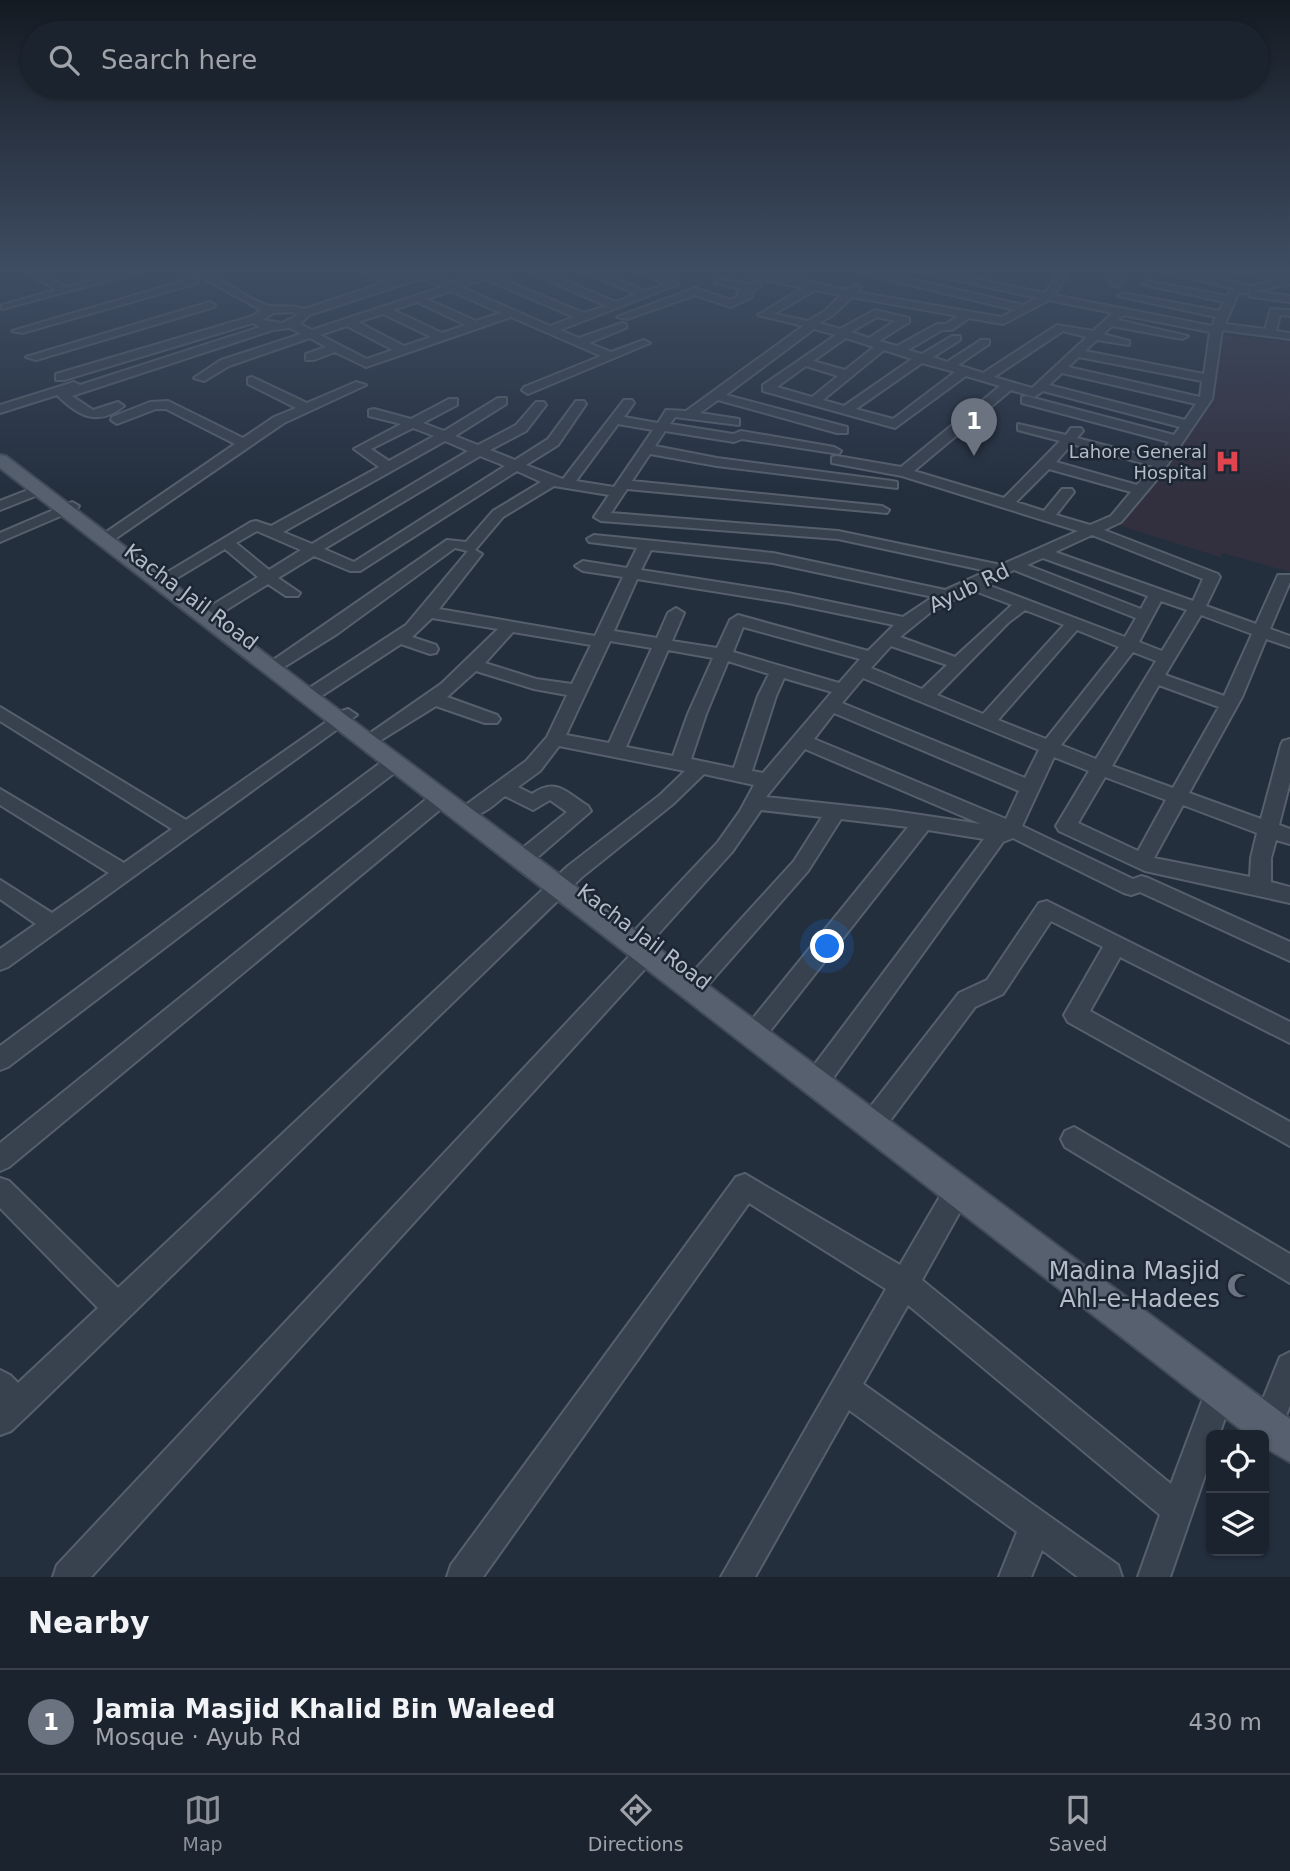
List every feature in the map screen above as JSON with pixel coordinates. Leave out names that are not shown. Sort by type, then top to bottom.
[{"type":"main road","points":[[0,449],[68,508],[343,718],[441,798],[563,883],[1220,1390],[1280,1426]]},
{"type":"main road","points":[[0,460],[38,490],[68,508]]},
{"type":"main road","name":"Kacha Jail Road","points":[[107,538],[166,578],[317,691],[343,718],[376,736],[532,851],[563,883]]},
{"type":"main road","name":"Kacha Jail Road","points":[[644,945],[700,979],[762,1024],[1280,1426]]},
{"type":"street","points":[[33,345],[63,395],[91,415],[118,406]]},
{"type":"street","points":[[0,401],[47,365],[87,345]]},
{"type":"street","points":[[0,409],[47,365],[87,345]]},
{"type":"street","points":[[47,365],[139,345]]},
{"type":"street","points":[[47,365],[152,345]]},
{"type":"street","points":[[200,378],[220,364],[280,345]]},
{"type":"street","points":[[327,345],[366,363],[424,345]]},
{"type":"street","points":[[393,345],[405,351]]},
{"type":"street","points":[[597,361],[581,356],[584,345],[610,356]]},
{"type":"street","points":[[528,390],[640,345]]},
{"type":"street","points":[[689,415],[785,345]]},
{"type":"street","points":[[827,345],[767,388],[895,424],[963,372]]},
{"type":"street","points":[[875,345],[1034,393],[1085,345]]},
{"type":"street","points":[[896,352],[909,345]]},
{"type":"street","points":[[846,410],[945,345]]},
{"type":"street","points":[[947,367],[981,345]]},
{"type":"street","points":[[984,378],[1034,345]]},
{"type":"street","name":"Ayub Rd","points":[[644,945],[748,814],[768,781],[865,664],[906,623],[930,604],[947,595],[1116,519],[1160,464],[1203,402],[1214,345]]},
{"type":"street","points":[[777,470],[816,402],[881,347]]},
{"type":"street","points":[[310,356],[334,348]]},
{"type":"street","points":[[1076,353],[1209,379]]},
{"type":"street","points":[[804,362],[847,375]]},
{"type":"street","points":[[1059,369],[1203,402]]},
{"type":"street","points":[[252,381],[306,408]]},
{"type":"street","points":[[107,538],[279,420],[360,385]]},
{"type":"street","points":[[904,472],[1009,385]]},
{"type":"street","points":[[1041,387],[1188,425]]},
{"type":"street","points":[[716,396],[842,430]]},
{"type":"street","points":[[1026,400],[1177,440]]},
{"type":"street","points":[[271,532],[487,412],[502,401]]},
{"type":"street","points":[[388,467],[361,449],[453,402]]},
{"type":"street","points":[[278,663],[331,630],[452,542],[469,547],[498,514],[559,482],[628,403]]},
{"type":"street","points":[[166,578],[256,525],[355,568],[553,442],[580,404]]},
{"type":"street","points":[[117,420],[154,405],[168,405],[244,444]]},
{"type":"street","points":[[212,612],[439,472],[521,428],[540,405]]},
{"type":"street","points":[[374,413],[412,422],[559,482],[838,504],[882,510]]},
{"type":"street","points":[[734,422],[671,413],[601,517],[876,541],[1009,567],[1144,616]]},
{"type":"street","points":[[1006,504],[1048,464],[1087,416]]},
{"type":"street","points":[[615,420],[792,444],[904,472],[1094,531],[1210,575],[1212,577],[1197,609],[1066,826],[1152,866],[1290,895]]},
{"type":"street","points":[[1023,427],[1160,464]]},
{"type":"street","points":[[647,449],[892,485]]},
{"type":"street","points":[[1048,464],[1140,490]]},
{"type":"street","points":[[828,535],[844,479]]},
{"type":"street","points":[[0,506],[38,490]]},
{"type":"street","points":[[1047,517],[1067,492]]},
{"type":"street","points":[[0,538],[68,508]]},
{"type":"street","points":[[594,539],[773,558],[947,595]]},
{"type":"street","points":[[226,542],[268,578],[292,593]]},
{"type":"street","points":[[474,809],[533,765],[555,739],[646,544]]},
{"type":"street","points":[[1044,553],[1290,642]]},
{"type":"street","points":[[317,691],[412,629],[474,554]]},
{"type":"street","points":[[583,566],[788,598],[906,623]]},
{"type":"street","points":[[1142,861],[1228,704],[1284,578]]},
{"type":"street","points":[[972,584],[1167,659]]},
{"type":"street","points":[[824,1071],[1004,832],[1031,788],[1049,748],[1129,646],[1157,594]]},
{"type":"street","points":[[925,697],[1002,620],[1023,604]]},
{"type":"street","points":[[428,612],[509,626],[722,654],[843,690]]},
{"type":"street","points":[[615,751],[676,614]]},
{"type":"street","points":[[6,1403],[117,1307],[580,864],[681,790],[722,654],[738,620],[865,664],[925,697],[1049,748],[1290,837]]},
{"type":"street","points":[[986,722],[1074,624]]},
{"type":"street","points":[[376,736],[435,699],[475,665],[509,626]]},
{"type":"street","points":[[400,638],[430,649]]},
{"type":"street","points":[[889,639],[959,664]]},
{"type":"street","points":[[475,665],[534,684],[579,691]]},
{"type":"street","points":[[741,776],[767,696],[779,671]]},
{"type":"street","points":[[1156,678],[1228,704]]},
{"type":"street","points":[[435,699],[491,719]]},
{"type":"street","points":[[831,705],[1031,788]]},
{"type":"street","points":[[0,713],[186,829]]},
{"type":"street","points":[[0,961],[343,718]]},
{"type":"street","points":[[555,739],[768,781]]},
{"type":"street","points":[[802,741],[1131,887],[1141,884],[1290,951]]},
{"type":"street","points":[[1260,888],[1261,859],[1290,745]]},
{"type":"street","points":[[0,1060],[394,762]]},
{"type":"street","points":[[505,788],[533,803],[550,791],[581,811],[532,851]]},
{"type":"street","points":[[0,796],[124,873]]},
{"type":"street","points":[[0,1159],[441,798]]},
{"type":"street","points":[[754,802],[1004,832]]},
{"type":"street","points":[[700,979],[801,866],[836,811]]},
{"type":"street","points":[[762,1024],[923,823]]},
{"type":"street","points":[[0,888],[52,924]]},
{"type":"street","points":[[880,1114],[967,1000],[995,987],[1046,909],[1290,1032]]},
{"type":"street","points":[[1116,944],[1076,1015],[1290,1135]]},
{"type":"street","points":[[69,1577],[644,945]]},
{"type":"street","points":[[1074,1139],[1290,1269]]},
{"type":"street","points":[[463,1577],[746,1186],[903,1283],[1177,1508]]},
{"type":"street","points":[[0,1190],[117,1307]]},
{"type":"street","points":[[737,1577],[958,1190]]},
{"type":"street","points":[[1280,1426],[1290,1367]]},
{"type":"street","points":[[844,1388],[1106,1577]]},
{"type":"street","points":[[1154,1577],[1220,1390]]},
{"type":"street","points":[[1015,1577],[1036,1526]]},
{"type":"shaded area","name":"Lahore General Hospital","points":[[1220,345],[1290,345],[1290,572],[1223,553],[1220,557],[1118,525],[1211,397]]},
{"type":"place","name":"Jamia Masjid Khalid Bin Waleed","points":[[974,456]]},
{"type":"place","name":"Lahore General Hospital","points":[[1227,461]]},
{"type":"place","name":"Madina Masjid Ahl-e-Hadees","points":[[1240,1285]]}]
